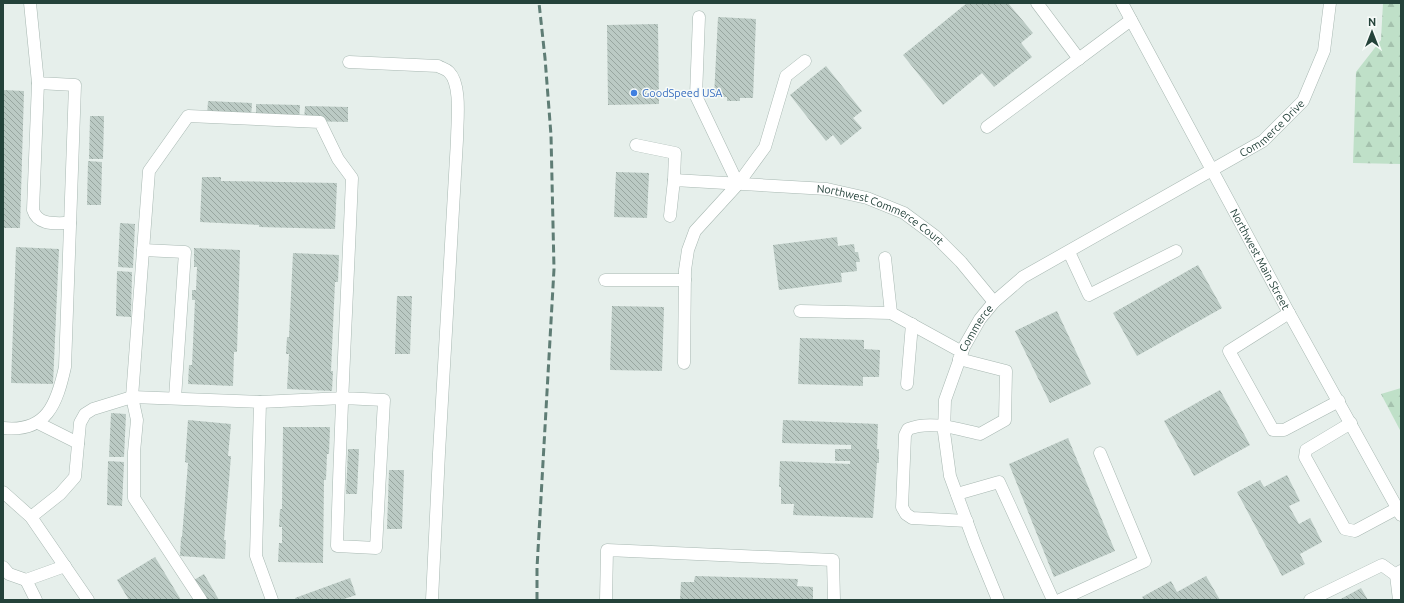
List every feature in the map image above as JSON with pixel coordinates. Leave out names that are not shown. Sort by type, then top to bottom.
[{"type":"street","points":[[30,3],[38,83],[32,210],[34,216],[39,220],[70,223]]},
{"type":"street","points":[[1037,3],[1079,59]]},
{"type":"street","name":"Northwest Main Street","points":[[1122,3],[1289,313],[1399,512]]},
{"type":"street","name":"Commerce Drive","points":[[1212,169],[1263,140],[1303,101],[1324,51],[1330,3]]},
{"type":"street","points":[[698,17],[696,96],[738,184]]},
{"type":"street","points":[[987,127],[1131,20]]},
{"type":"street","points":[[684,363],[685,280],[688,250],[695,231],[738,184],[765,147],[786,76],[806,61]]},
{"type":"street","points":[[349,62],[438,66],[448,71],[454,80],[457,94],[457,140],[439,445],[432,600]]},
{"type":"street","points":[[3,428],[23,429],[38,423],[53,406],[60,391],[65,367],[75,85],[38,83]]},
{"type":"street","points":[[31,517],[60,494],[75,477],[80,423],[86,414],[98,407],[132,397],[260,402],[343,398],[384,400],[376,548],[337,546],[343,398],[352,178],[338,159],[320,122],[188,116],[149,171],[132,397],[137,420],[134,452],[134,498],[201,600]]},
{"type":"street","points":[[636,145],[675,154],[670,216]]},
{"type":"street","name":"Commerce","points":[[998,600],[966,521],[950,476],[944,432],[945,400],[960,355],[980,319],[994,302],[1024,277],[1212,169]]},
{"type":"street","name":"Northwest Commerce Court","points":[[674,180],[827,189],[867,198],[904,213],[935,236],[962,262],[994,302]]},
{"type":"street","points":[[143,250],[184,252],[175,398]]},
{"type":"street","points":[[1069,252],[1089,295],[1176,251]]},
{"type":"street","points":[[885,258],[891,313]]},
{"type":"street","points":[[604,280],[685,280]]},
{"type":"street","points":[[800,311],[891,313],[912,324],[960,355],[1006,371],[1005,420],[980,434],[944,426],[923,425],[908,430],[905,435],[902,507],[906,514],[912,518],[966,521]]},
{"type":"street","points":[[1289,313],[1229,351],[1247,384],[1273,430],[1284,430],[1339,402]]},
{"type":"street","points":[[907,384],[912,324]]},
{"type":"street","points":[[260,402],[256,556],[272,600]]},
{"type":"street","points":[[38,423],[78,443]]},
{"type":"street","points":[[1351,424],[1306,450],[1305,457],[1345,529],[1355,531],[1399,512]]},
{"type":"street","points":[[1060,600],[1145,561],[1100,453]]},
{"type":"street","points":[[957,494],[999,482],[1053,600]]},
{"type":"street","points":[[3,492],[31,517],[88,600]]},
{"type":"street","points":[[606,600],[607,550],[833,560],[834,600]]},
{"type":"street","points":[[1310,600],[1382,565],[1398,573],[1399,600]]},
{"type":"street","points":[[3,567],[9,574],[26,580],[65,566]]},
{"type":"street","points":[[26,580],[36,600]]},
{"type":"green space","points":[[1383,3],[1401,3],[1401,164],[1353,163],[1356,72],[1381,40]]},
{"type":"green space","points":[[1401,388],[1401,432],[1381,394]]},
{"type":"building","points":[[967,3],[1008,3],[1033,33],[1021,43],[1032,57],[994,87],[982,73],[943,105],[903,55]]},
{"type":"building","points":[[718,17],[756,19],[753,98],[740,98],[740,101],[727,101],[727,97],[714,97]]},
{"type":"building","points":[[658,24],[659,104],[608,105],[607,25]]},
{"type":"building","points":[[826,66],[862,111],[853,118],[862,128],[841,145],[833,135],[826,141],[790,95]]},
{"type":"building","points":[[3,90],[24,91],[20,228],[3,228]]},
{"type":"building","points":[[208,101],[252,103],[251,118],[207,116]]},
{"type":"building","points":[[256,104],[300,105],[299,120],[256,119]]},
{"type":"building","points":[[305,106],[348,107],[348,122],[304,121]]},
{"type":"building","points":[[90,116],[104,116],[103,159],[89,159]]},
{"type":"building","points":[[88,161],[102,162],[101,205],[87,205]]},
{"type":"building","points":[[616,172],[649,173],[647,218],[614,217]]},
{"type":"building","points":[[202,177],[221,177],[221,181],[337,183],[335,229],[259,227],[259,225],[200,222]]},
{"type":"building","points":[[120,223],[135,224],[133,268],[118,267]]},
{"type":"building","points":[[837,237],[838,246],[854,244],[855,252],[858,252],[860,262],[856,262],[857,271],[841,273],[842,282],[779,290],[773,245]]},
{"type":"building","points":[[16,247],[59,249],[53,384],[11,383]]},
{"type":"building","points":[[194,248],[240,250],[237,352],[234,352],[233,386],[188,384],[189,365],[192,365],[195,300],[192,300],[192,290],[196,290],[197,267],[194,267]]},
{"type":"building","points":[[293,253],[339,255],[338,282],[335,282],[331,371],[333,371],[332,391],[287,389],[289,354],[286,354],[287,337],[289,337]]},
{"type":"building","points":[[1198,265],[1222,308],[1137,356],[1113,313]]},
{"type":"building","points":[[117,271],[132,272],[131,317],[116,316]]},
{"type":"building","points":[[397,296],[412,296],[410,354],[395,354]]},
{"type":"building","points":[[612,306],[664,307],[662,371],[610,370]]},
{"type":"building","points":[[1057,311],[1091,384],[1050,403],[1015,331]]},
{"type":"building","points":[[800,338],[864,340],[864,349],[880,350],[879,377],[863,377],[863,386],[798,384]]},
{"type":"building","points":[[1220,390],[1250,445],[1194,476],[1164,421]]},
{"type":"building","points":[[111,413],[126,414],[124,457],[109,457]]},
{"type":"building","points":[[188,420],[231,424],[228,456],[231,456],[224,540],[226,540],[225,559],[180,556],[188,463],[185,462]]},
{"type":"building","points":[[783,420],[878,424],[877,449],[879,449],[879,463],[877,463],[873,518],[793,515],[794,504],[781,504],[781,487],[779,487],[780,461],[850,464],[850,461],[835,461],[835,449],[851,449],[851,445],[782,443]]},
{"type":"building","points":[[283,427],[330,427],[329,454],[327,454],[326,480],[324,480],[323,563],[278,562],[279,543],[282,543],[282,527],[279,527],[280,509],[282,509]]},
{"type":"building","points":[[1068,438],[1115,551],[1054,577],[1009,464]]},
{"type":"building","points":[[348,449],[359,449],[357,494],[346,494]]},
{"type":"building","points":[[108,461],[124,462],[122,506],[107,505]]},
{"type":"building","points":[[389,470],[404,470],[402,529],[387,529]]},
{"type":"building","points":[[1287,475],[1300,501],[1289,506],[1299,524],[1310,518],[1322,542],[1300,554],[1305,564],[1282,576],[1237,492],[1260,480],[1264,487]]},
{"type":"building","points":[[155,557],[181,600],[129,600],[117,580]]},
{"type":"building","points":[[204,574],[219,600],[206,600],[194,580]]},
{"type":"building","points":[[695,576],[798,579],[797,586],[813,587],[813,600],[680,600],[681,582],[694,582]]},
{"type":"building","points":[[1206,576],[1220,600],[1144,600],[1142,597],[1171,581],[1177,592]]},
{"type":"building","points":[[350,578],[356,595],[341,600],[296,600],[295,598]]},
{"type":"building","points":[[1361,588],[1368,600],[1339,600]]},
{"type":"railway","points":[[537,600],[537,568],[554,269],[551,135],[539,3]]},
{"type":"place","name":"GoodSpeed USA","points":[[634,93]]}]
